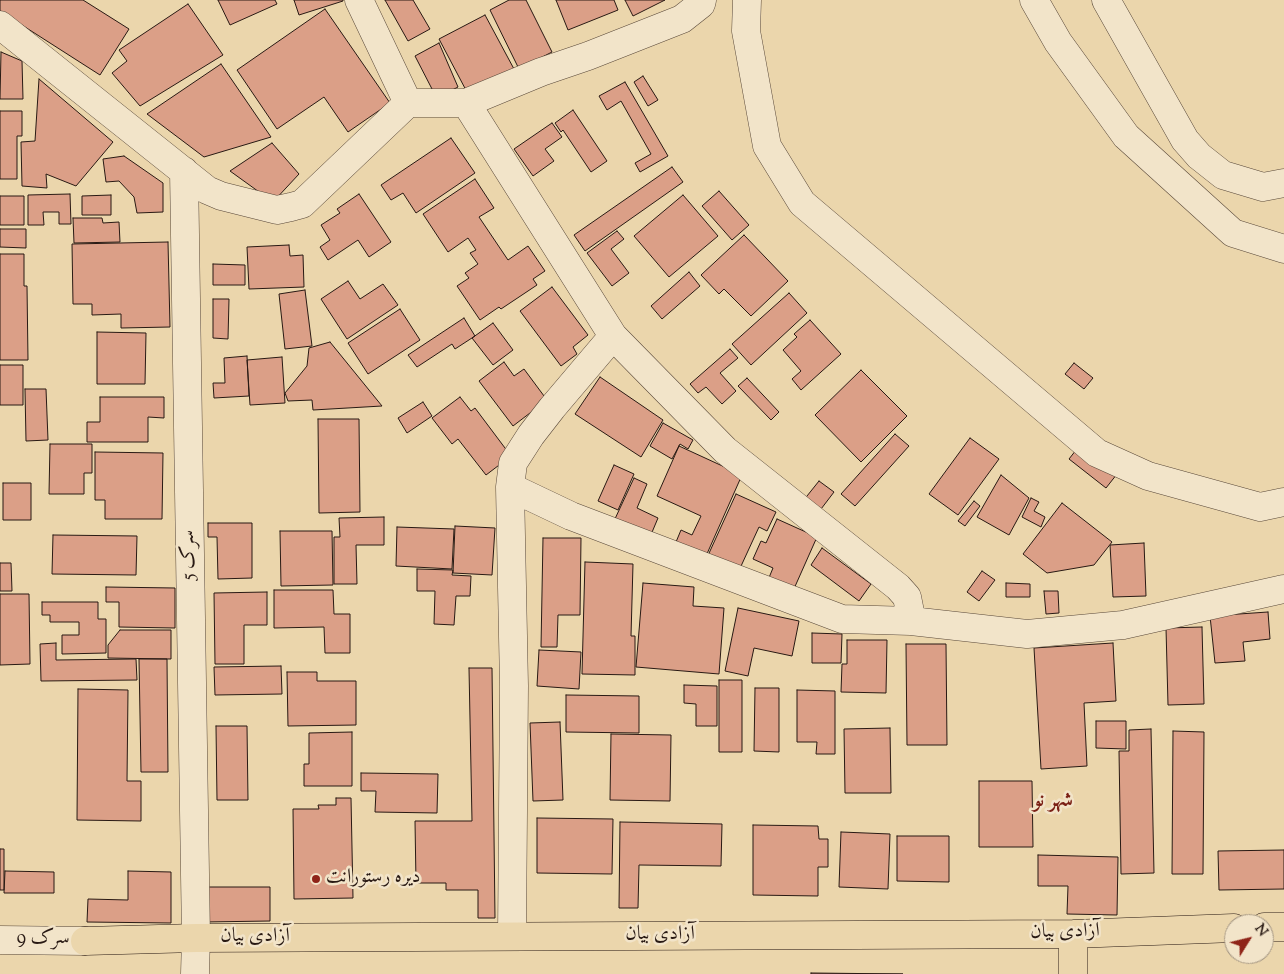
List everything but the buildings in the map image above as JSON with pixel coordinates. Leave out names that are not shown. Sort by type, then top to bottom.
[{"type":"main road","name":"آزادی بیان","points":[[85,940],[1073,934],[1224,928]]},
{"type":"main road","points":[[1073,934],[1073,974]]},
{"type":"street","points":[[359,0],[408,103]]},
{"type":"street","points":[[0,25],[207,190],[222,196],[278,210],[302,204],[408,103],[466,103],[541,72],[588,56],[682,19],[701,4],[702,0]]},
{"type":"street","points":[[747,0],[746,31],[767,146],[802,203],[1097,453],[1148,476],[1260,508],[1284,502]]},
{"type":"street","points":[[1034,0],[1058,42],[1126,136],[1233,233],[1284,249]]},
{"type":"street","points":[[1106,0],[1185,140],[1199,156],[1223,175],[1263,187],[1284,183]]},
{"type":"street","points":[[466,103],[613,336],[726,450],[898,587],[907,597],[910,621]]},
{"type":"street","name":"سرک 5","points":[[184,171],[195,974]]},
{"type":"street","points":[[512,936],[514,686],[510,487],[514,463],[531,435],[552,408],[613,336]]},
{"type":"street","points":[[510,487],[571,516],[842,619],[910,621],[1027,634],[1122,625],[1284,588]]},
{"type":"street","name":"سرک 9","points":[[0,940],[85,940]]},
{"type":"place","name":"دیره رستورانت","points":[[316,879]]},
{"type":"district","name":"شهر نو","points":[[1053,802]]}]
